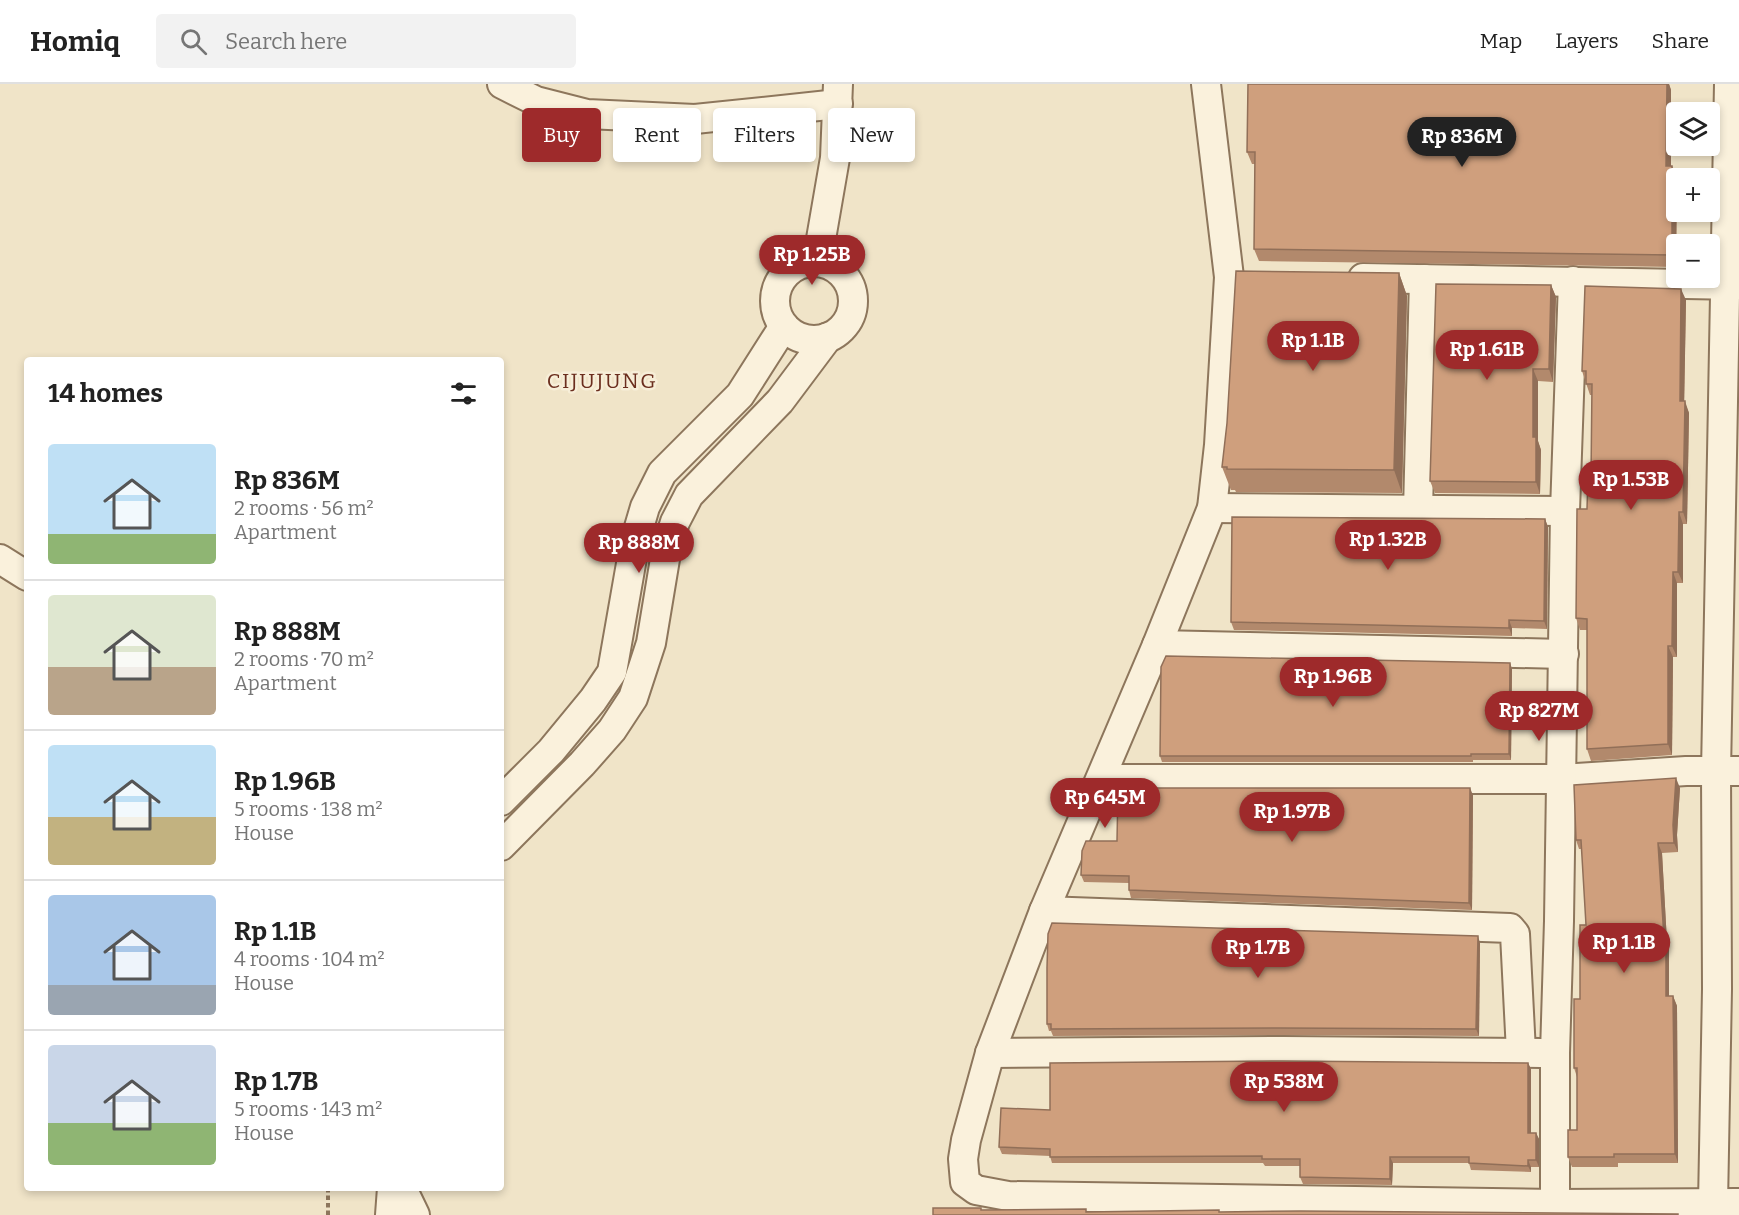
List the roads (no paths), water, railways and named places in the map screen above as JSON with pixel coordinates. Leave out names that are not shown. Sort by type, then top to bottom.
[{"type":"street","points":[[502,84],[536,101],[587,114],[695,119],[838,94],[835,158],[817,262]]},
{"type":"street","points":[[1206,84],[1240,277],[1212,508],[1157,645],[1044,911],[990,1053],[963,1159],[964,1182],[976,1190],[1008,1196],[1723,1208],[1717,988],[1727,771],[1733,234],[1729,84]]},
{"type":"street","points":[[817,262],[834,267],[847,279],[853,295],[852,312],[843,328],[828,337],[817,340],[796,335],[784,326],[776,309],[776,291],[784,275],[799,264],[817,262]]},
{"type":"street","points":[[1332,278],[1732,285]]},
{"type":"street","points":[[1418,510],[1424,279]]},
{"type":"street","points":[[1555,1204],[1555,1053],[1565,511],[1573,281]]},
{"type":"street","points":[[504,798],[551,751],[593,700],[612,672],[635,541],[645,507],[662,473],[740,395],[784,326]]},
{"type":"street","points":[[504,843],[582,764],[612,729],[633,698],[651,643],[667,547],[675,522],[690,495],[780,401],[828,337]]},
{"type":"street","points":[[1212,508],[1565,511]]},
{"type":"street","points":[[0,559],[24,574]]},
{"type":"street","points":[[1157,645],[1564,654]]},
{"type":"street","points":[[1101,779],[1561,779],[1686,771],[1727,771]]},
{"type":"street","points":[[1044,911],[1510,928],[1515,934],[1521,1053]]},
{"type":"street","points":[[990,1053],[1272,1051],[1555,1053]]},
{"type":"street","points":[[390,1215],[392,1191]]},
{"type":"street","points":[[404,1191],[416,1215]]},
{"type":"district","name":"CIJUJUNG","points":[[602,381]]}]
